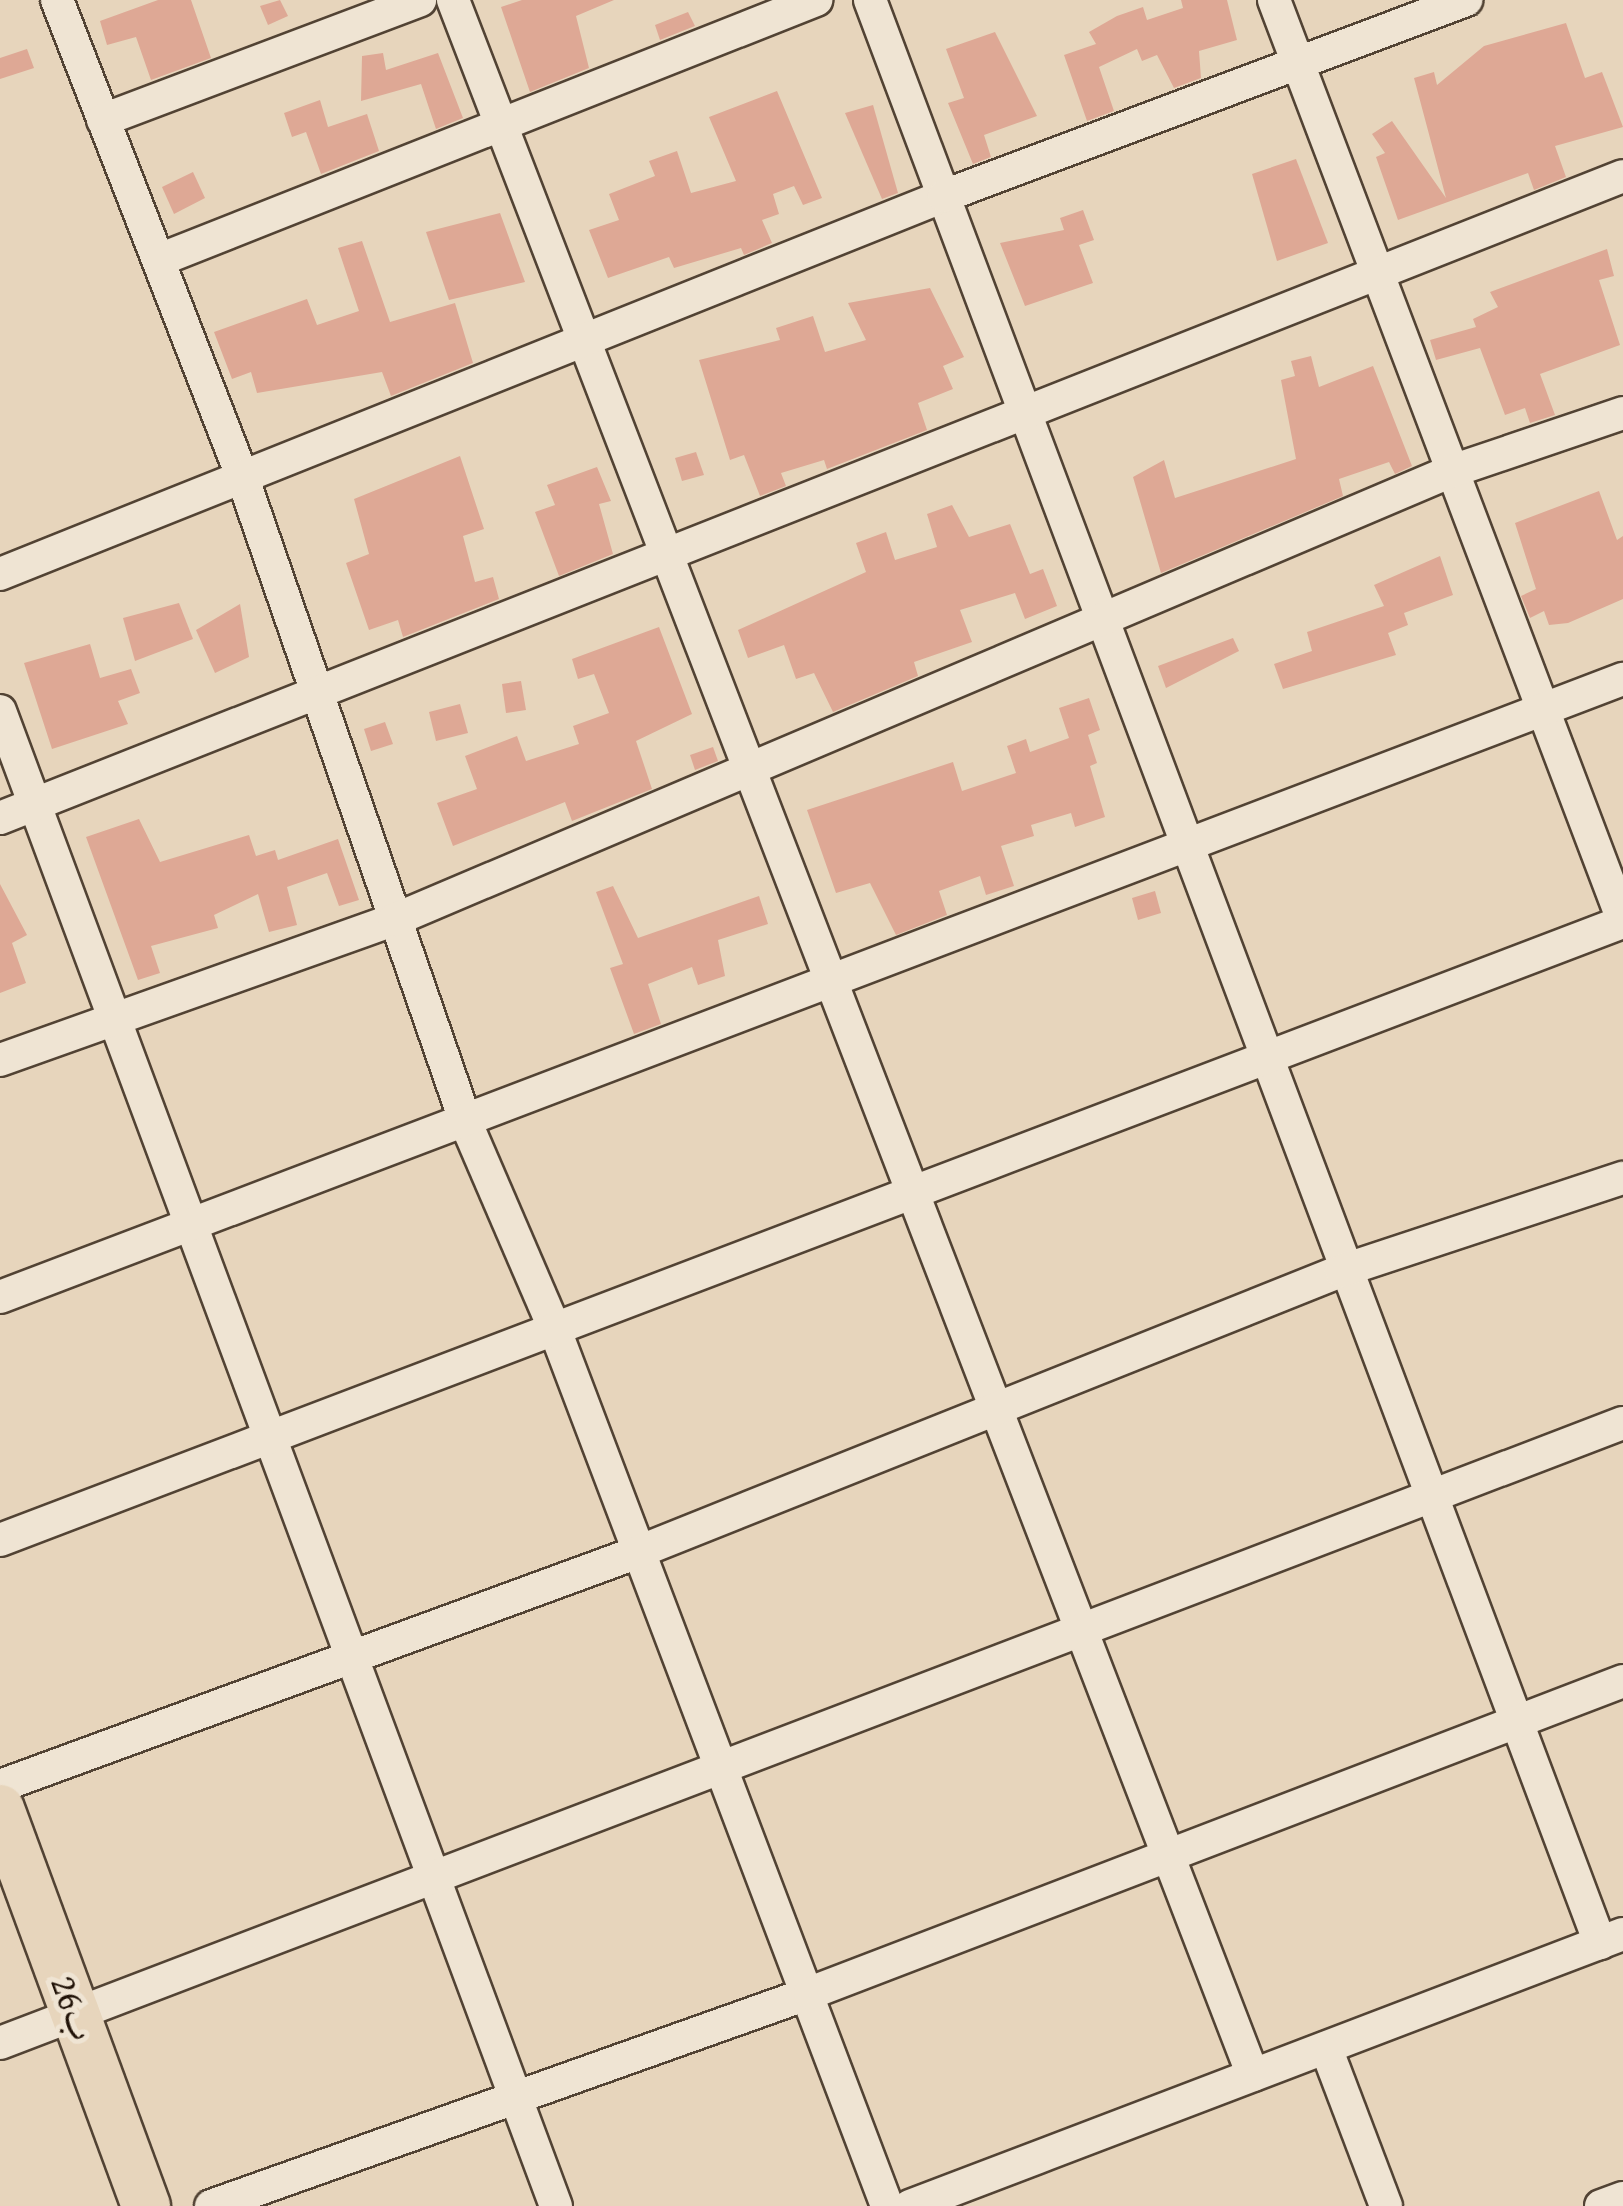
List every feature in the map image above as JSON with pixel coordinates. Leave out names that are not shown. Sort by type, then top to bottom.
[{"type":"highway","name":"26ب","points":[[0,1809],[146,2206]]},
{"type":"street","points":[[57,0],[242,476],[314,694],[466,1124],[556,1330],[633,1554],[726,1772],[887,2206]]},
{"type":"street","points":[[103,120],[420,0]]},
{"type":"street","points":[[452,0],[507,126],[584,341],[671,548],[824,982],[910,1191],[990,1411],[1253,2076]]},
{"type":"street","points":[[159,260],[507,126],[816,0]]},
{"type":"street","points":[[870,0],[1022,410],[1188,839],[1260,1055],[1425,1496],[1514,1723],[1611,1938],[910,2206]]},
{"type":"street","points":[[0,1540],[273,1443],[1260,1055],[1623,921],[1274,0]]},
{"type":"street","points":[[0,574],[944,196],[1297,60],[1466,0]]},
{"type":"street","points":[[0,818],[1378,268],[1623,176]]},
{"type":"street","points":[[0,1060],[394,920],[1452,471],[1623,413]]},
{"type":"street","points":[[0,1296],[194,1228],[1188,839],[1623,678]]},
{"type":"street","points":[[0,710],[556,2206]]},
{"type":"street","points":[[0,1786],[633,1554],[1341,1272],[1623,1178]]},
{"type":"street","points":[[0,2043],[726,1772],[1078,1628],[1623,1423]]},
{"type":"street","points":[[211,2206],[810,1992],[1623,1681]]},
{"type":"street","points":[[1326,2048],[1386,2206]]},
{"type":"building","points":[[158,0],[191,0],[211,58],[151,80],[136,37],[107,45],[100,21]]},
{"type":"building","points":[[280,0],[288,16],[268,25],[260,6]]},
{"type":"building","points":[[522,0],[614,0],[576,16],[589,68],[530,92],[501,7]]},
{"type":"building","points":[[1181,0],[1227,0],[1237,40],[1199,51],[1201,78],[1174,88],[1157,55],[1142,61],[1137,49],[1099,67],[1114,111],[1087,121],[1064,55],[1096,44],[1089,32],[1117,16],[1143,7],[1147,20],[1183,8]]},
{"type":"building","points":[[688,12],[695,26],[660,40],[655,25]]},
{"type":"building","points":[[1566,23],[1585,78],[1602,72],[1623,127],[1555,146],[1566,177],[1534,190],[1528,173],[1398,220],[1376,157],[1385,153],[1372,134],[1392,121],[1446,198],[1414,78],[1434,72],[1437,85],[1484,46]]},
{"type":"building","points":[[995,32],[1037,116],[984,135],[991,157],[973,164],[948,103],[964,98],[946,49]]},
{"type":"building","points":[[27,49],[34,68],[0,79],[0,58]]},
{"type":"building","points":[[383,53],[386,70],[438,53],[463,118],[436,129],[421,84],[361,101],[362,56]]},
{"type":"building","points":[[777,91],[822,198],[803,205],[794,186],[773,194],[779,214],[762,220],[772,243],[744,255],[741,248],[674,268],[669,257],[608,278],[589,230],[619,220],[609,194],[655,176],[649,161],[677,151],[691,193],[736,181],[709,117]]},
{"type":"building","points":[[320,100],[328,127],[367,114],[379,151],[321,174],[306,132],[292,137],[284,113]]},
{"type":"building","points":[[873,105],[898,193],[882,199],[845,113]]},
{"type":"building","points":[[1296,159],[1328,243],[1277,261],[1252,174]]},
{"type":"building","points":[[193,172],[205,198],[174,214],[162,187]]},
{"type":"building","points":[[1083,210],[1094,240],[1079,245],[1093,283],[1025,306],[1000,243],[1064,230],[1060,218]]},
{"type":"building","points":[[500,213],[525,282],[449,300],[426,232]]},
{"type":"building","points":[[362,241],[390,322],[455,303],[473,363],[391,396],[382,372],[257,393],[251,372],[232,379],[214,332],[307,299],[317,325],[359,311],[338,248]]},
{"type":"building","points":[[1607,249],[1614,276],[1599,280],[1620,345],[1540,374],[1555,415],[1530,423],[1525,408],[1505,415],[1480,348],[1436,360],[1430,340],[1476,327],[1473,319],[1498,307],[1490,292]]},
{"type":"building","points":[[930,288],[964,357],[943,366],[953,389],[918,403],[927,430],[827,469],[824,460],[781,473],[786,486],[760,496],[744,455],[730,460],[699,360],[780,340],[776,328],[813,316],[825,352],[866,340],[848,303]]},
{"type":"building","points":[[1311,356],[1319,387],[1373,366],[1412,466],[1395,474],[1389,462],[1339,479],[1343,496],[1161,573],[1133,477],[1164,460],[1175,498],[1296,459],[1281,380],[1295,376],[1291,361]]},
{"type":"building","points":[[696,452],[704,475],[682,481],[675,458]]},
{"type":"building","points":[[460,456],[484,529],[463,536],[475,582],[493,577],[499,599],[403,637],[398,620],[369,630],[346,563],[369,554],[354,499]]},
{"type":"building","points":[[597,467],[611,501],[599,504],[613,554],[559,576],[535,512],[555,505],[547,485]]},
{"type":"building","points":[[1599,491],[1617,540],[1623,536],[1623,599],[1568,623],[1549,625],[1544,611],[1530,618],[1521,596],[1536,589],[1515,523]]},
{"type":"building","points":[[952,505],[969,537],[1010,524],[1030,574],[1043,569],[1057,606],[1025,619],[1015,593],[960,610],[972,642],[914,662],[918,676],[833,712],[814,673],[796,679],[784,645],[748,658],[738,630],[866,572],[856,543],[886,532],[895,560],[937,547],[927,514]]},
{"type":"building","points":[[1440,556],[1453,595],[1404,613],[1408,625],[1388,633],[1396,655],[1283,689],[1274,664],[1312,651],[1307,632],[1384,606],[1374,585]]},
{"type":"building","points":[[179,603],[193,639],[135,661],[123,618]]},
{"type":"building","points":[[240,604],[249,657],[215,673],[196,630]]},
{"type":"building","points":[[659,627],[692,714],[636,741],[652,789],[572,821],[565,802],[453,846],[437,803],[477,789],[465,756],[517,736],[526,761],[579,744],[573,726],[609,713],[594,674],[578,679],[572,659]]},
{"type":"building","points":[[1233,638],[1239,651],[1166,688],[1158,666]]},
{"type":"building","points":[[90,644],[100,678],[131,669],[140,693],[118,701],[128,724],[52,749],[24,663]]},
{"type":"building","points":[[521,681],[526,710],[506,713],[502,684]]},
{"type":"building","points":[[1089,698],[1100,730],[1088,735],[1097,763],[1090,766],[1105,817],[1075,827],[1071,813],[1031,825],[1034,836],[1001,846],[1014,886],[986,895],[980,876],[939,891],[947,915],[896,935],[870,883],[836,893],[807,810],[953,762],[962,791],[1016,773],[1007,746],[1026,739],[1030,752],[1069,738],[1059,708]]},
{"type":"building","points":[[460,704],[468,733],[436,741],[429,712]]},
{"type":"building","points":[[385,722],[393,744],[371,751],[364,729]]},
{"type":"building","points":[[713,747],[718,761],[695,770],[690,755]]},
{"type":"building","points":[[139,819],[160,862],[249,835],[256,856],[275,850],[278,860],[338,839],[359,900],[339,906],[327,873],[287,887],[297,925],[269,932],[258,894],[214,915],[218,928],[151,946],[160,973],[138,980],[86,837]]},
{"type":"building","points":[[0,884],[27,935],[12,943],[26,983],[0,993]]},
{"type":"building","points":[[613,886],[638,938],[759,896],[768,924],[718,940],[725,976],[698,985],[692,967],[648,984],[661,1024],[634,1034],[610,968],[623,964],[596,892]]},
{"type":"building","points":[[1155,891],[1161,913],[1138,920],[1132,898]]}]
